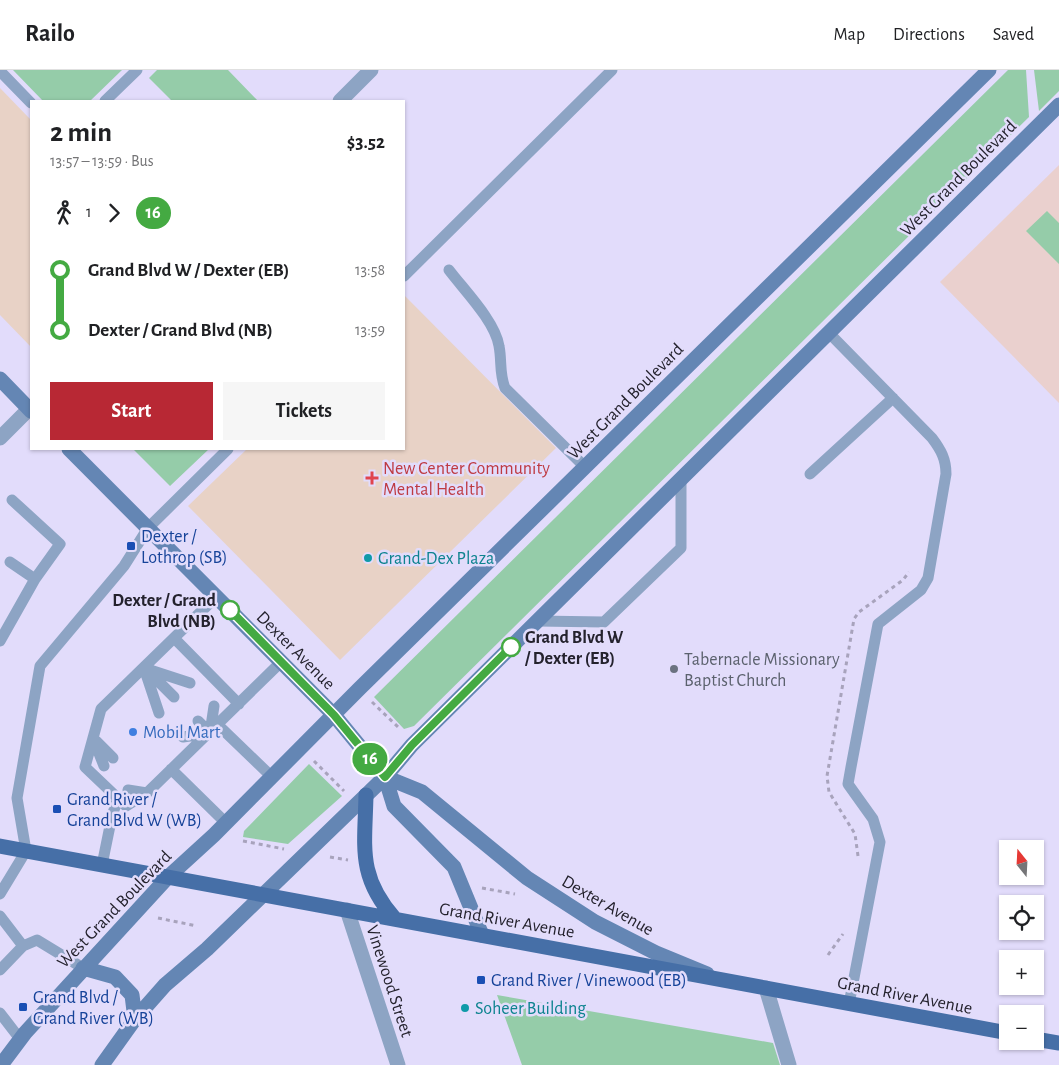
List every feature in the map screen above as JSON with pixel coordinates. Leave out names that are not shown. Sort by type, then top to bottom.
[{"type":"main road","name":"West Grand Boulevard","points":[[1,1064],[20,1039],[82,968],[168,877],[226,823],[985,71]]},
{"type":"main road","name":"West Grand Boulevard","points":[[102,1065],[135,1018],[165,986],[385,777],[412,745],[1059,105]]},
{"type":"main road","points":[[0,380],[30,408]]},
{"type":"main road","name":"Dexter Avenue","points":[[70,450],[334,715],[385,777],[394,806],[454,867],[482,935]]},
{"type":"main road","name":"Dexter Avenue","points":[[385,777],[422,792],[527,878],[595,922],[656,953],[725,980]]},
{"type":"main road","points":[[366,795],[364,846],[368,878],[382,905],[395,919]]},
{"type":"main road","name":"Grand River Avenue","points":[[0,846],[999,1031]]},
{"type":"main road","points":[[82,968],[115,977],[132,995],[135,1018]]},
{"type":"main road","points":[[1044,1040],[1059,1043]]},
{"type":"street","points":[[341,100],[371,70]]},
{"type":"street","points":[[0,438],[30,410]]},
{"type":"street","name":"Vinewood Street","points":[[347,910],[398,1065]]},
{"type":"street","points":[[766,988],[788,1065]]},
{"type":"lane","points":[[107,100],[137,70]]},
{"type":"lane","points":[[405,275],[612,70]]},
{"type":"lane","points":[[0,71],[30,102]]},
{"type":"lane","points":[[450,270],[494,329],[499,346],[500,377],[505,388],[585,467]]},
{"type":"lane","points":[[829,333],[942,452],[946,474],[928,578],[921,590],[878,624],[848,784],[873,819],[880,842],[849,1004]]},
{"type":"lane","points":[[810,474],[892,398]]},
{"type":"lane","points":[[0,894],[26,851],[17,798],[40,666],[124,566],[148,528],[227,450]]},
{"type":"lane","points":[[537,621],[604,622],[681,548],[681,479]]},
{"type":"lane","points":[[0,641],[35,579],[60,544],[12,500]]},
{"type":"lane","points":[[10,562],[35,579]]},
{"type":"lane","points":[[216,597],[101,709],[86,767],[126,806],[146,793],[172,769],[281,662]]},
{"type":"lane","points":[[174,638],[239,704]]},
{"type":"lane","points":[[144,668],[190,683]]},
{"type":"lane","points":[[144,668],[174,697]]},
{"type":"lane","points":[[144,668],[159,713]]},
{"type":"lane","points":[[214,706],[214,728]]},
{"type":"lane","points":[[198,721],[214,728],[272,777]]},
{"type":"lane","points":[[183,737],[214,728]]},
{"type":"lane","points":[[93,738],[113,758]]},
{"type":"lane","points":[[93,738],[104,766]]},
{"type":"lane","points":[[172,769],[226,823]]},
{"type":"lane","points":[[136,782],[146,793]]},
{"type":"lane","points":[[128,790],[146,793]]},
{"type":"lane","points":[[102,864],[112,816],[118,798]]},
{"type":"lane","points":[[0,916],[23,946]]},
{"type":"lane","points":[[0,970],[23,946],[37,940],[82,968]]},
{"type":"lane","points":[[0,1013],[20,1039]]},
{"type":"path","points":[[367,697],[398,728]]},
{"type":"path","points":[[309,755],[344,791]]},
{"type":"path","points":[[243,841],[285,849]]},
{"type":"path","points":[[326,857],[349,861]]},
{"type":"path","points":[[481,888],[519,895]]},
{"type":"path","points":[[158,918],[196,926]]},
{"type":"shaded area","points":[[0,88],[30,119],[30,346],[0,315]]},
{"type":"shaded area","points":[[1059,165],[1059,403],[940,282]]},
{"type":"shaded area","name":"New Center Community Mental Health","points":[[405,296],[556,448],[340,660],[188,506],[246,450],[405,450]]},
{"type":"green space","points":[[13,70],[122,70],[91,100],[42,100]]},
{"type":"green space","points":[[157,70],[228,70],[257,100],[171,100],[149,78]]},
{"type":"green space","points":[[1008,70],[1026,70],[1029,117],[414,726],[404,729],[374,697]]},
{"type":"green space","points":[[1034,70],[1059,70],[1059,91],[1039,111]]},
{"type":"green space","points":[[1047,211],[1059,223],[1059,264],[1026,231]]},
{"type":"green space","points":[[134,450],[208,450],[170,486]]},
{"type":"green space","points":[[309,764],[342,796],[288,844],[243,837],[244,831]]},
{"type":"green space","points":[[497,995],[773,1043],[780,1065],[522,1065]]},
{"type":"bus line","name":"16","points":[[230,610],[334,715],[385,777],[412,745],[511,647]]},
{"type":"place","name":"New Center Community Mental Health","points":[[372,478]]},
{"type":"place","name":"Dexter / Lothrop (SB)","points":[[131,546]]},
{"type":"place","name":"Grand-Dex Plaza","points":[[368,558]]},
{"type":"place","name":"Dexter / Grand Blvd (NB)","points":[[230,610]]},
{"type":"place","name":"Grand Blvd W / Dexter (EB)","points":[[511,647]]},
{"type":"place","name":"Tabernacle Missionary Baptist Church","points":[[674,669]]},
{"type":"place","name":"Mobil Mart","points":[[133,732]]},
{"type":"place","name":"Grand River / Grand Blvd W (WB)","points":[[57,809]]},
{"type":"place","name":"Grand River / Vinewood (EB)","points":[[481,980]]},
{"type":"place","name":"Grand Blvd / Grand River (WB)","points":[[23,1007]]},
{"type":"place","name":"Soheer Building","points":[[465,1008]]}]
